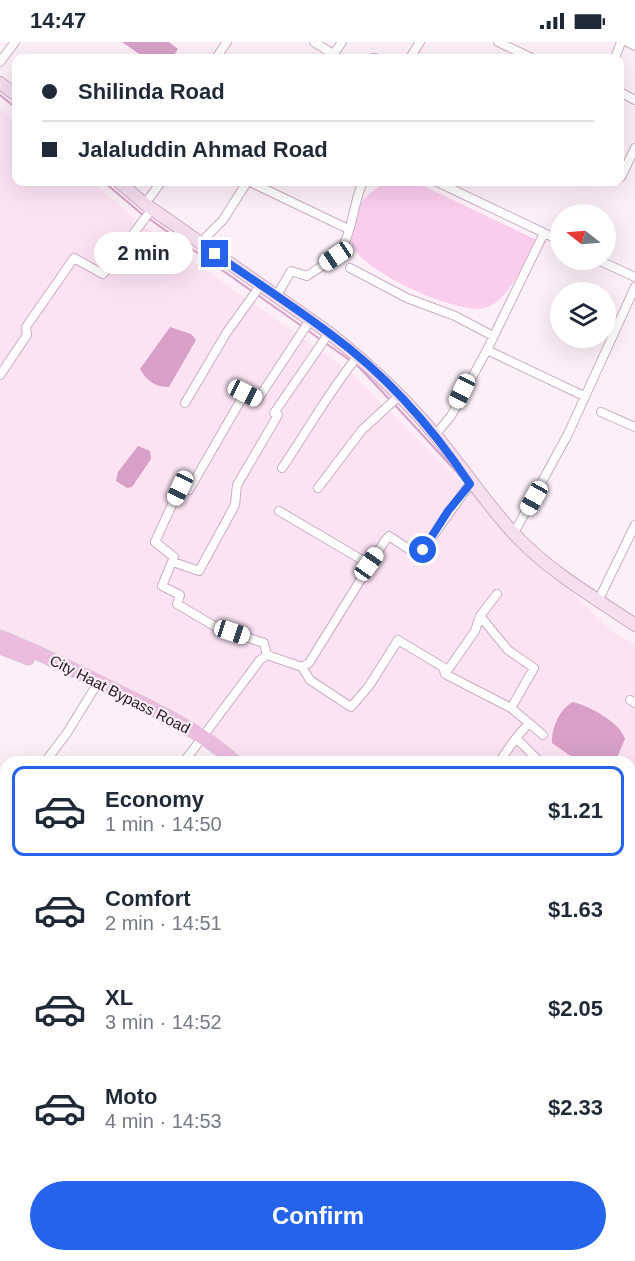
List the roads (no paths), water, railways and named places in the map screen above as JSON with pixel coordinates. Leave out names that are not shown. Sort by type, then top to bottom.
[{"type":"main road","name":"City Haat Bypass Road","points":[[0,637],[35,651],[152,708],[225,756]]},
{"type":"main road","name":"City Haat Bypass Road","points":[[0,647],[199,740],[216,756]]},
{"type":"street","points":[[0,62],[15,42]]},
{"type":"street","points":[[314,42],[329,54]]},
{"type":"street","points":[[498,42],[524,54]]},
{"type":"street","points":[[627,42],[635,46]]},
{"type":"street","points":[[624,171],[635,147]]},
{"type":"street","points":[[123,186],[358,356],[435,435],[470,484],[514,533],[569,581],[635,625]]},
{"type":"street","points":[[0,375],[27,335],[26,327],[74,258],[103,274],[159,186]]},
{"type":"street","points":[[200,243],[223,220],[245,186]]},
{"type":"street","points":[[257,186],[344,226]]},
{"type":"street","points":[[276,297],[291,271],[307,276],[336,256],[349,228],[361,186]]},
{"type":"street","points":[[445,186],[550,236]]},
{"type":"street","points":[[435,435],[451,416],[487,350],[544,233]]},
{"type":"street","points":[[350,267],[407,298],[455,316],[493,336]]},
{"type":"street","points":[[616,268],[635,277]]},
{"type":"street","points":[[184,403],[227,332],[261,286]]},
{"type":"street","points":[[514,533],[568,434],[635,286]]},
{"type":"street","points":[[267,655],[264,643],[216,627],[177,604],[180,595],[162,586],[174,557],[155,542],[180,488],[189,490],[245,393],[258,399],[310,320]]},
{"type":"street","points":[[173,562],[199,571],[235,505],[235,489],[278,415],[274,413],[329,333]]},
{"type":"street","points":[[487,350],[584,396]]},
{"type":"street","points":[[282,468],[306,433],[332,387],[358,356]]},
{"type":"street","points":[[318,488],[362,430],[399,396]]},
{"type":"street","points":[[601,412],[635,428]]},
{"type":"street","points":[[302,668],[309,663],[369,564],[389,536],[410,550],[423,550],[448,511],[470,484]]},
{"type":"street","points":[[279,511],[369,564]]},
{"type":"street","points":[[598,601],[635,525]]},
{"type":"street","points":[[445,674],[496,594]]},
{"type":"street","points":[[480,616],[508,650],[534,668],[511,708]]},
{"type":"street","points":[[267,655],[302,668],[309,680],[351,707],[369,686],[398,640],[443,667],[445,674],[511,708],[543,735]]},
{"type":"street","points":[[188,756],[256,665],[267,655]]},
{"type":"street","points":[[50,756],[67,733],[94,689]]},
{"type":"street","points":[[502,756],[529,723]]},
{"type":"street","points":[[516,738],[529,756]]},
{"type":"waterway","points":[[0,95],[12,105]]},
{"type":"waterway","points":[[109,186],[143,215]]},
{"type":"waterway","points":[[148,218],[303,327]]},
{"type":"waterway","points":[[307,330],[358,366],[390,400]]},
{"type":"waterway","points":[[394,404],[463,479]]}]
